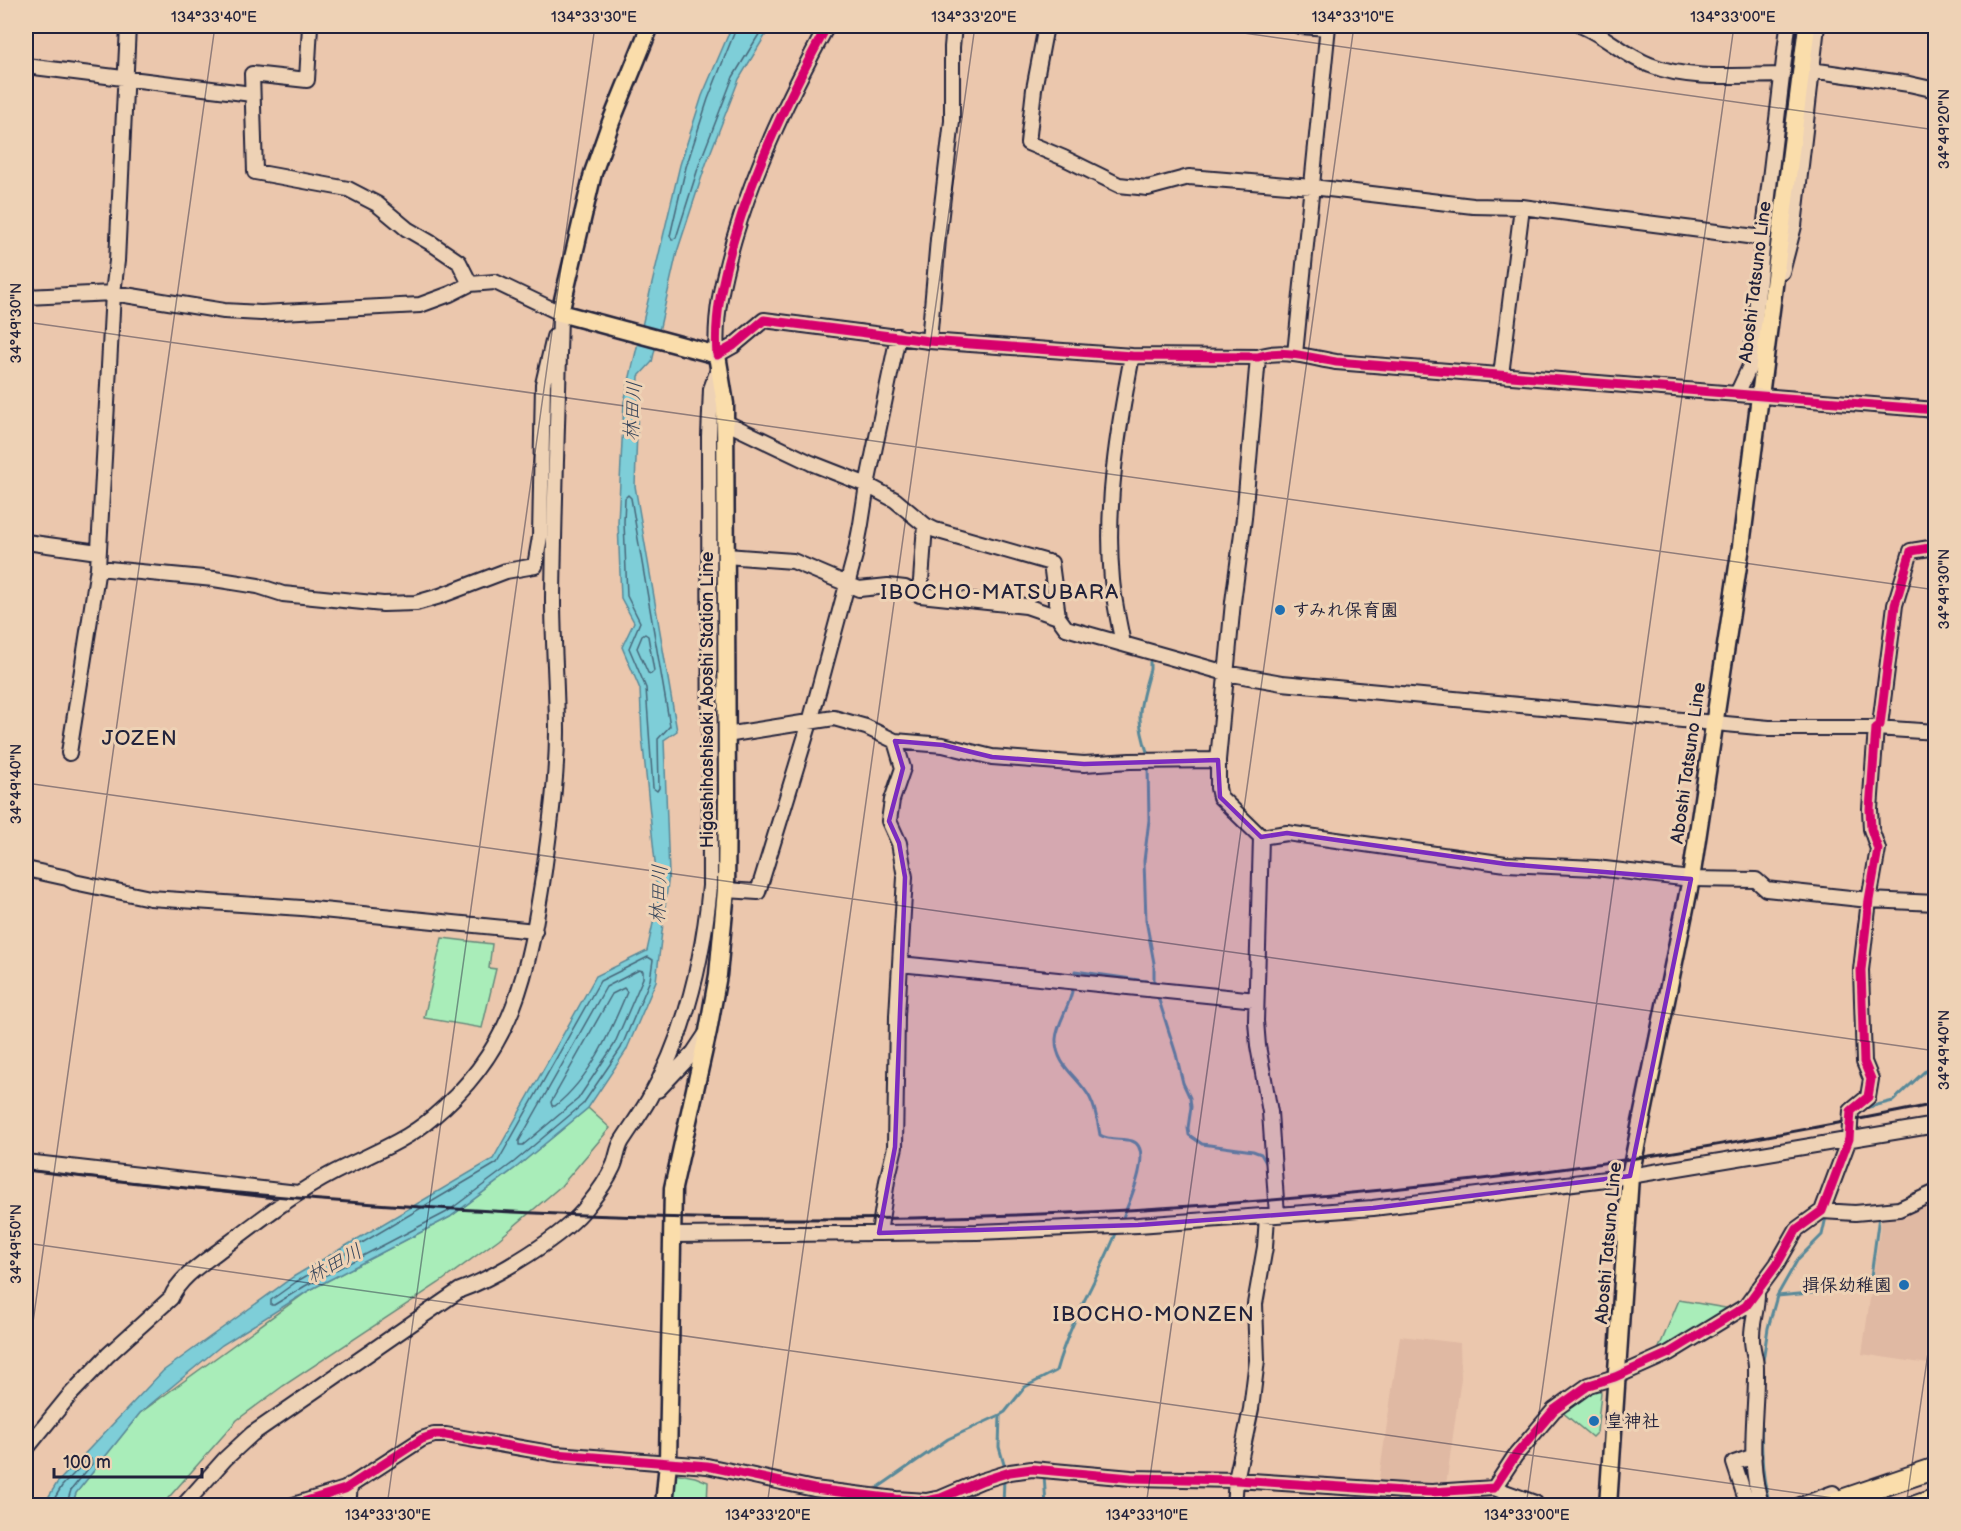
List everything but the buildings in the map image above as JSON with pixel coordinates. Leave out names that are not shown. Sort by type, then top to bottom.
[{"type":"highway","points":[[1824,1506],[1935,1468]]},
{"type":"highway","points":[[1867,1506],[1935,1483]]},
{"type":"highway","points":[[1916,1506],[1935,1499]]},
{"type":"main road","points":[[650,26],[593,173],[560,313],[718,361]]},
{"type":"main road","name":"Aboshi Tatsuno Line","points":[[1608,1506],[1630,1176],[1691,879],[1741,546],[1807,26]]},
{"type":"main road","name":"Higashihashisaki Aboshi Station Line","points":[[664,1506],[668,1462],[673,1188],[718,975],[726,890],[725,404],[718,361]]},
{"type":"street","points":[[69,753],[98,568],[128,26]]},
{"type":"street","points":[[310,26],[308,80],[252,74],[255,172],[348,189],[377,204],[407,229],[459,262],[470,284]]},
{"type":"street","points":[[183,1506],[225,1459],[252,1434],[460,1290],[481,1282],[557,1235],[587,1207],[613,1167],[620,1144],[650,1098],[676,1041],[697,973],[706,930],[710,886],[709,436],[711,389],[718,361],[716,336],[721,284],[745,202],[764,152],[802,71],[827,26]]},
{"type":"street","points":[[929,341],[952,121],[954,26]]},
{"type":"street","points":[[1046,26],[1034,89],[1028,144],[1065,158],[1119,185],[1148,188],[1189,177],[1312,187],[1473,206],[1522,207],[1763,238]]},
{"type":"street","points":[[1294,354],[1328,27],[1300,26]]},
{"type":"street","points":[[1582,26],[1593,30],[1631,56],[1651,66],[1682,73],[1724,76],[1783,75]]},
{"type":"street","points":[[1737,393],[1751,363],[1788,26]]},
{"type":"street","points":[[1773,302],[1794,226],[1817,26]]},
{"type":"street","points":[[26,66],[252,94]]},
{"type":"street","points":[[1812,70],[1935,90]]},
{"type":"street","points":[[1501,375],[1522,207]]},
{"type":"street","points":[[26,297],[113,293],[224,311],[261,313],[420,305],[470,284],[495,282],[560,313]]},
{"type":"street","points":[[98,568],[214,579],[258,586],[283,594],[383,604],[416,603],[506,571],[535,566],[540,537],[543,384],[560,313]]},
{"type":"street","points":[[26,1449],[69,1396],[108,1355],[171,1298],[174,1290],[200,1266],[298,1193],[334,1172],[392,1146],[430,1120],[466,1086],[486,1061],[507,1026],[522,985],[535,931],[551,821],[557,733],[553,600],[560,313]]},
{"type":"street","points":[[718,361],[764,320],[929,341],[1132,356],[1258,357],[1268,354],[1294,354],[1336,362],[1935,410]]},
{"type":"street","points":[[726,890],[758,892],[810,722],[846,585],[861,524],[898,336]]},
{"type":"street","points":[[1124,644],[1112,580],[1111,527],[1113,469],[1132,356]]},
{"type":"street","points":[[1234,1506],[1236,1480],[1251,1409],[1257,1360],[1255,1304],[1272,1215],[1270,1112],[1258,1046],[1256,1000],[1261,837],[1220,797],[1218,788],[1218,760],[1233,602],[1244,518],[1258,357]]},
{"type":"street","points":[[725,422],[811,463],[867,485],[895,500],[935,530],[1052,563],[1058,617],[1066,628],[1227,673],[1282,683],[1424,694],[1769,728],[1876,728],[1935,732]]},
{"type":"street","points":[[920,595],[926,525]]},
{"type":"street","points":[[26,542],[99,552]]},
{"type":"street","points":[[1826,1212],[1849,1139],[1851,1112],[1868,1097],[1871,1079],[1864,1062],[1861,970],[1869,900],[1878,849],[1871,829],[1870,809],[1876,728],[1880,725],[1894,605],[1911,551],[1935,547]]},
{"type":"street","points":[[726,556],[793,561],[859,589],[888,586],[905,588],[920,595],[1026,606],[1058,617]]},
{"type":"street","points":[[726,735],[834,718],[866,727],[894,741],[944,745],[992,757],[1084,764],[1218,760]]},
{"type":"street","points":[[879,1233],[895,1147],[905,877],[899,843],[889,821],[892,800],[903,768],[894,741]]},
{"type":"street","points":[[1261,837],[1287,833],[1506,864],[1596,868],[1691,879],[1756,880],[1766,889],[1869,900],[1935,903]]},
{"type":"street","points":[[26,869],[150,898],[302,908],[535,931]]},
{"type":"street","points":[[900,964],[1256,1000]]},
{"type":"street","points":[[650,1098],[694,1052],[708,1031]]},
{"type":"street","points":[[672,1235],[977,1232],[1138,1225],[1373,1208],[1630,1176],[1935,1125]]},
{"type":"street","points":[[26,1162],[298,1193]]},
{"type":"street","points":[[1494,1488],[1515,1456],[1554,1410],[1589,1385],[1615,1377],[1669,1353],[1746,1306],[1777,1264],[1797,1229],[1826,1212],[1856,1213],[1899,1209],[1935,1192]]},
{"type":"street","points":[[1757,1290],[1758,1304],[1751,1337],[1756,1367],[1754,1456],[1758,1496],[1762,1506]]},
{"type":"street","points":[[290,1506],[345,1489],[422,1439],[446,1435],[555,1454],[668,1462],[739,1472],[814,1489],[896,1500],[926,1501],[940,1498],[981,1481],[1010,1472],[1032,1469],[1161,1480],[1236,1480],[1404,1491],[1432,1492],[1494,1488],[1535,1503],[1535,1506]]},
{"type":"street","points":[[1748,1506],[1734,1463],[1754,1456]]},
{"type":"street","points":[[1798,1506],[1860,1484],[1935,1463]]},
{"type":"street","points":[[348,1506],[350,1485]]},
{"type":"street","points":[[1404,1491],[1404,1506]]},
{"type":"highlighted area","points":[[895,741],[943,745],[992,757],[1084,764],[1218,760],[1220,797],[1261,837],[1287,833],[1506,864],[1691,879],[1630,1176],[1373,1208],[1138,1225],[879,1233],[895,1147],[905,877],[899,843],[889,821],[903,768]]},
{"type":"shaded area","name":"揖保幼稚園","points":[[1935,1196],[1935,1365],[1862,1354],[1882,1216]]},
{"type":"shaded area","points":[[1400,1336],[1460,1343],[1461,1378],[1446,1485],[1378,1485]]},
{"type":"shaded area","points":[[1370,1495],[1397,1497],[1397,1505],[1369,1506]]},
{"type":"green space","points":[[442,938],[492,944],[489,968],[496,969],[482,1028],[424,1018]]},
{"type":"green space","points":[[588,1108],[610,1128],[561,1186],[499,1239],[439,1283],[283,1386],[237,1420],[162,1505],[72,1506],[76,1493],[140,1413],[308,1291],[450,1217],[518,1166]]},
{"type":"green space","points":[[1679,1300],[1731,1309],[1656,1355]]},
{"type":"green space","points":[[1596,1388],[1601,1392],[1597,1432],[1592,1437],[1561,1411]]},
{"type":"green space","points":[[674,1473],[708,1482],[707,1504],[671,1506]]},
{"type":"water","name":"林田川","points":[[732,26],[771,26],[739,79],[706,164],[677,252],[652,362],[639,376],[635,486],[677,731],[664,740],[669,874],[656,981],[626,1051],[588,1108],[518,1166],[450,1217],[308,1291],[222,1345],[140,1413],[76,1493],[72,1505],[43,1506],[57,1483],[163,1371],[293,1277],[493,1159],[596,976],[647,951],[657,905],[655,862],[642,736],[640,689],[622,647],[634,622],[621,598],[618,522],[624,402],[680,165],[702,96]]},
{"type":"waterway","points":[[1148,755],[1141,731],[1140,712],[1150,662]]},
{"type":"waterway","points":[[1148,765],[1149,820],[1144,861],[1146,920],[1154,963],[1154,985]]},
{"type":"waterway","points":[[1074,979],[1075,971],[1153,982]]},
{"type":"waterway","points":[[1073,985],[1057,1033],[1059,1057],[1090,1098],[1100,1135],[1132,1141],[1138,1146],[1141,1154],[1133,1192],[1121,1222]]},
{"type":"waterway","points":[[1157,994],[1183,1083],[1190,1098],[1189,1135],[1202,1144],[1261,1154],[1268,1166]]},
{"type":"waterway","points":[[1865,1108],[1893,1101],[1924,1072],[1936,1067]]},
{"type":"waterway","points":[[1777,1296],[1855,1289],[1870,1284],[1879,1216]]},
{"type":"waterway","points":[[1762,1367],[1768,1328],[1777,1296],[1798,1259],[1822,1235],[1826,1217]]},
{"type":"waterway","points":[[1005,1468],[999,1447],[1000,1415],[1025,1387],[1056,1371],[1076,1317],[1117,1231]]},
{"type":"waterway","points":[[1761,1413],[1763,1472],[1771,1506]]},
{"type":"waterway","points":[[873,1491],[948,1439],[1000,1415]]},
{"type":"waterway","points":[[1044,1475],[1046,1506]]},
{"type":"waterway","points":[[1003,1506],[1004,1478]]},
{"type":"waterway","points":[[783,1506],[786,1500],[800,1506]]},
{"type":"waterway","points":[[848,1506],[863,1500]]},
{"type":"waterway","points":[[1398,1500],[1398,1506]]},
{"type":"railway","points":[[26,1170],[215,1191],[405,1206],[595,1215],[786,1219],[976,1216],[1166,1208],[1356,1192],[1546,1171],[1741,1141],[1936,1104]]},
{"type":"cycle path","points":[[827,26],[775,130],[743,211],[720,296],[717,355],[733,346],[764,320],[929,341],[1132,356],[1258,357],[1277,353],[1336,362],[1936,410]]},
{"type":"cycle path","points":[[290,1506],[345,1489],[422,1439],[434,1435],[446,1435],[556,1454],[707,1466],[814,1489],[926,1501],[941,1498],[981,1481],[1010,1472],[1032,1469],[1131,1478],[1236,1480],[1404,1491],[1432,1492],[1494,1488],[1515,1456],[1554,1410],[1589,1385],[1615,1377],[1669,1353],[1746,1306],[1777,1264],[1797,1229],[1822,1211],[1849,1139],[1851,1111],[1868,1097],[1871,1079],[1864,1062],[1861,970],[1869,900],[1878,849],[1871,829],[1870,809],[1876,728],[1880,725],[1895,605],[1911,551],[1936,547]]},
{"type":"place","name":"すみれ保育園","points":[[1280,610]]},
{"type":"place","name":"揖保幼稚園","points":[[1904,1285]]},
{"type":"place","name":"皇神社","points":[[1594,1421]]},
{"type":"district","name":"IBOCHO-MATSUBARA","points":[[1000,592]]},
{"type":"district","name":"JOZEN","points":[[140,738]]},
{"type":"district","name":"IBOCHO-MONZEN","points":[[1154,1314]]}]
